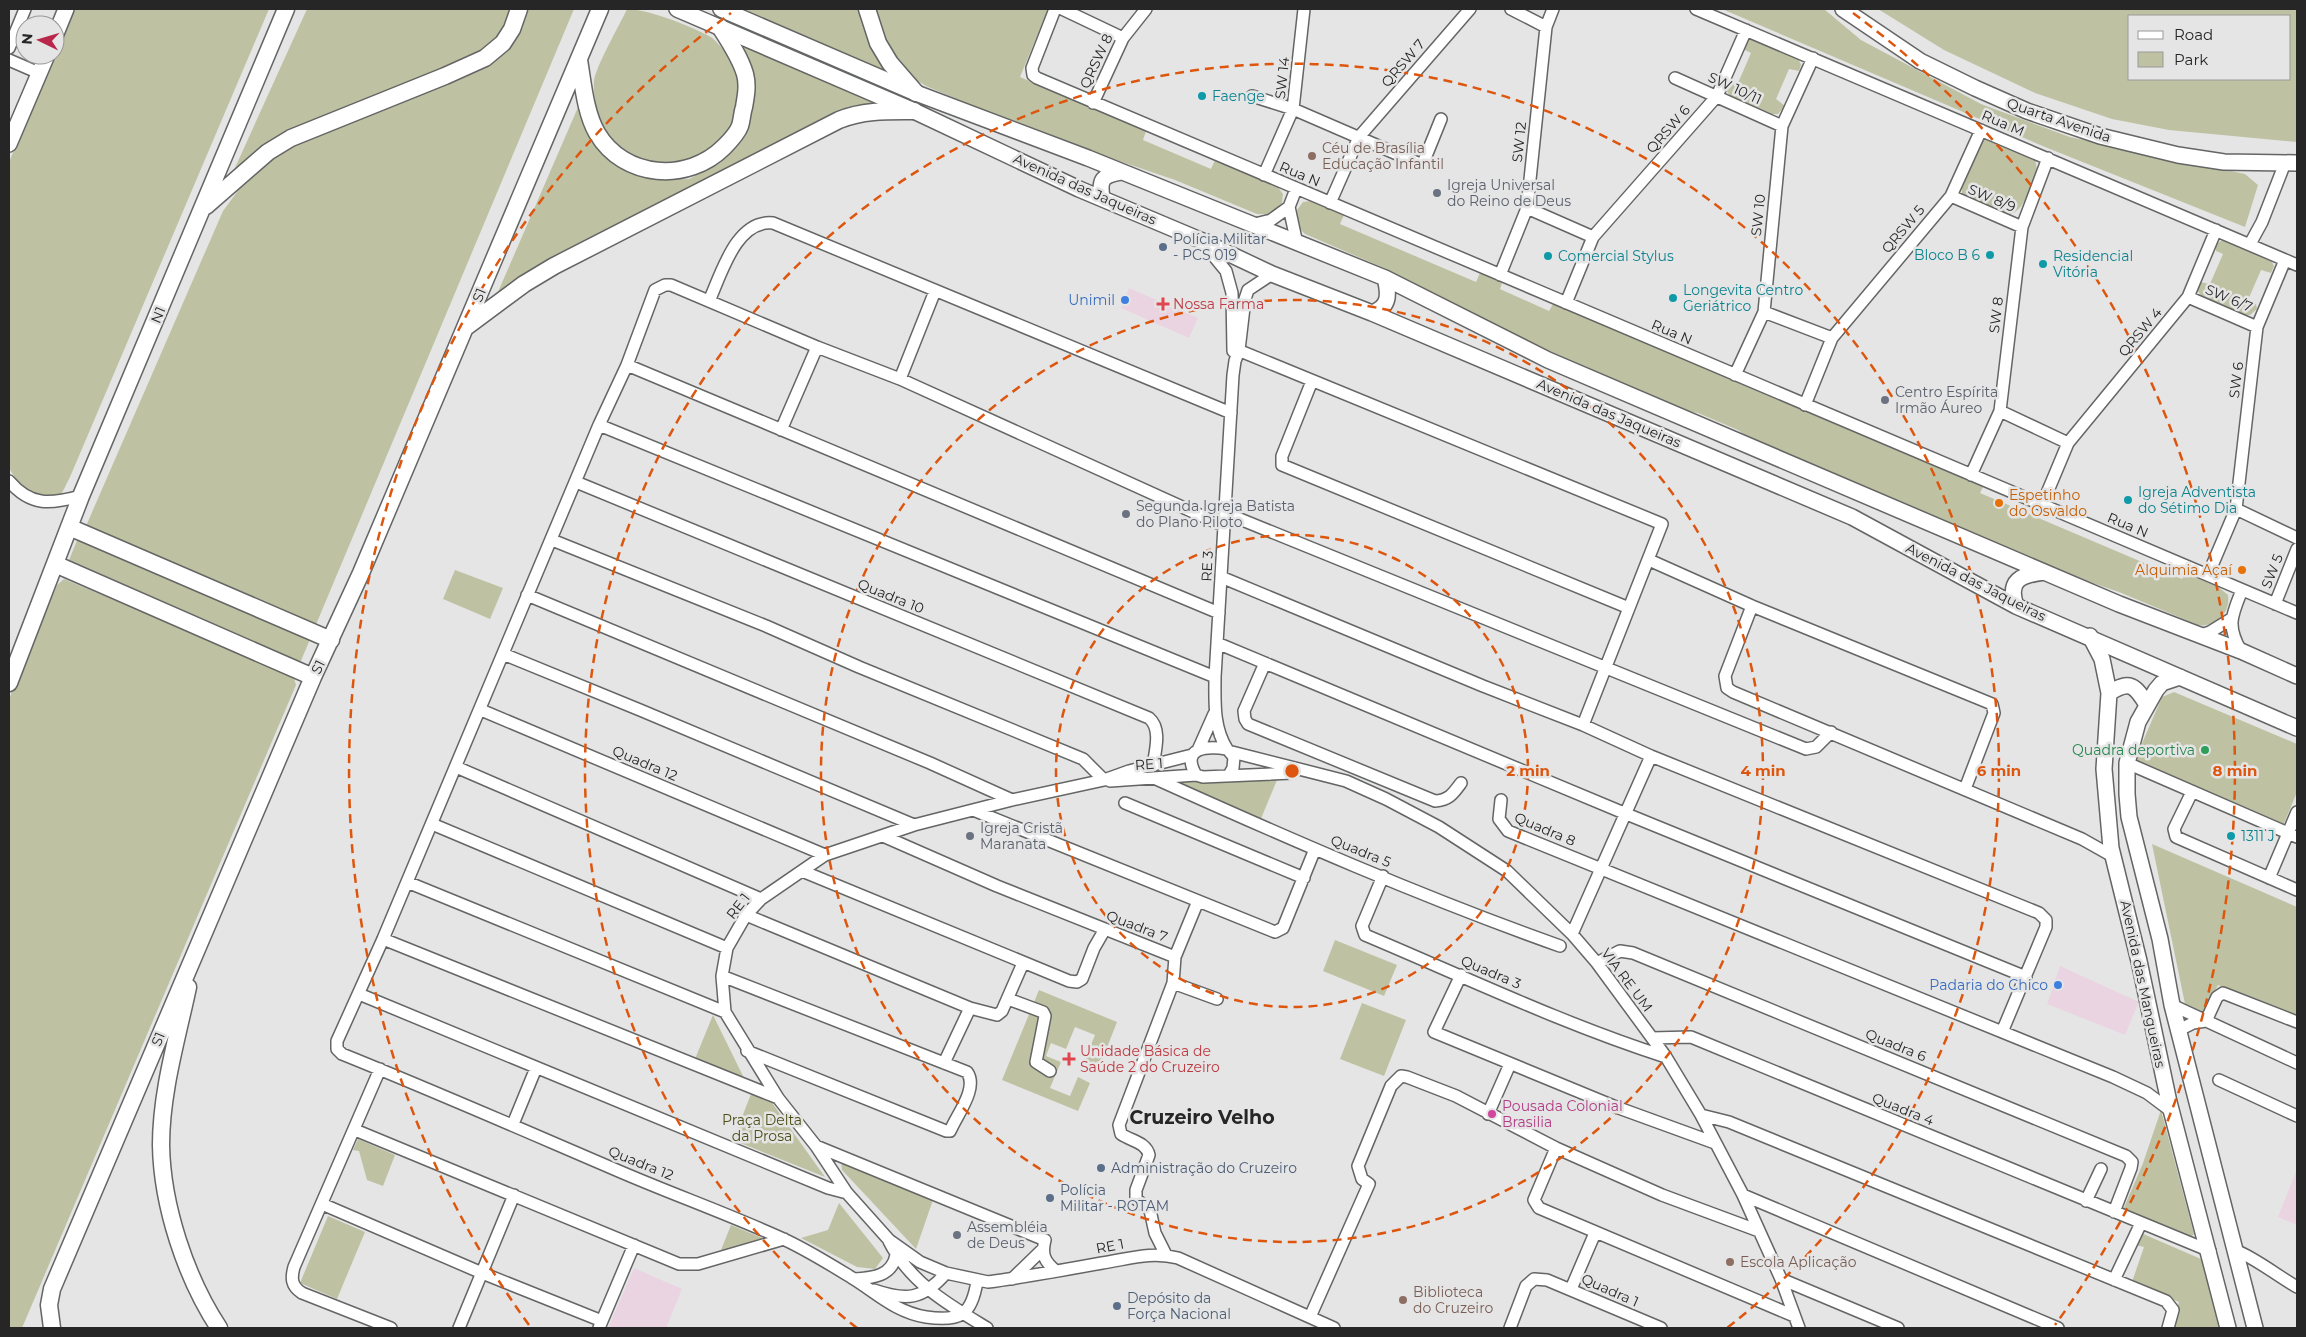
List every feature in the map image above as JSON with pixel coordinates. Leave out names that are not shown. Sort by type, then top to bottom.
[{"type":"highway","name":"N1","points":[[9,683],[80,496],[203,210],[286,9]]},
{"type":"highway","points":[[203,210],[268,152],[291,138],[485,58],[503,42],[512,29],[519,9]]},
{"type":"highway","name":"S1","points":[[52,1328],[49,1305],[52,1289],[313,677],[332,640],[600,9]]},
{"type":"highway","points":[[867,9],[878,43],[890,63],[916,93]]},
{"type":"highway","points":[[579,60],[589,112],[597,132],[609,148],[623,160],[644,168],[665,172],[687,170],[715,156],[730,141],[740,127],[747,91],[745,74],[720,26]]},
{"type":"highway","points":[[466,326],[524,284],[554,266],[839,120],[854,114],[867,112],[914,111]]},
{"type":"highway","points":[[69,527],[332,640]]},
{"type":"highway","points":[[54,564],[313,677]]},
{"type":"highway","points":[[9,652],[32,622]]},
{"type":"highway","points":[[194,953],[169,1076],[161,1146],[170,1209],[176,1234],[202,1300],[219,1328]]},
{"type":"main road","name":"Avenida das Jaqueiras","points":[[677,9],[914,111],[1272,274],[1372,313],[1852,517],[2016,606],[2090,636],[2297,728]]},
{"type":"main road","name":"Avenida das Jaqueiras","points":[[721,9],[916,93],[1385,278],[1548,360],[2044,572],[2198,636],[2241,651],[2297,676]]},
{"type":"main road","name":"Quarta Avenida","points":[[1842,9],[1920,61],[1974,88],[2027,111],[2100,136],[2178,155],[2224,162],[2291,163]]},
{"type":"main road","points":[[9,144],[43,65]]},
{"type":"main road","points":[[1102,198],[1100,188],[1102,180],[1108,174],[1120,172]]},
{"type":"main road","points":[[1372,313],[1381,310],[1386,304],[1389,292],[1385,278]]},
{"type":"main road","points":[[2016,606],[2012,595],[2014,584],[2023,576],[2044,572]]},
{"type":"main road","name":"Avenida das Mangueiras","points":[[2090,636],[2102,659],[2109,693],[2104,769],[2110,839],[2128,913],[2166,1092],[2210,1252],[2228,1328]]},
{"type":"main road","name":"Avenida das Mangueiras","points":[[2180,677],[2162,683],[2147,704],[2138,722],[2127,763],[2127,794],[2130,817],[2160,939],[2172,1005],[2255,1328]]},
{"type":"main road","points":[[2109,693],[2124,685],[2130,686],[2140,693],[2147,704]]},
{"type":"main road","points":[[2107,816],[2116,812],[2130,817]]},
{"type":"main road","points":[[2128,913],[2140,913],[2153,909]]},
{"type":"main road","points":[[2135,945],[2146,938],[2160,939]]},
{"type":"main road","points":[[2214,1171],[2191,1185],[2197,1188],[2205,1186],[2219,1187]]},
{"type":"street","points":[[9,48],[26,9]]},
{"type":"street","name":"Rua N","points":[[1055,9],[1032,68],[1033,75],[1036,78],[2297,613]]},
{"type":"street","points":[[1062,9],[1123,38]]},
{"type":"street","name":"QRSW 8","points":[[1093,103],[1123,38],[1146,9]]},
{"type":"street","name":"SW 14","points":[[1264,175],[1293,109],[1304,9]]},
{"type":"street","name":"QRSW 7","points":[[1330,203],[1359,137],[1470,9]]},
{"type":"street","points":[[1511,9],[1546,27]]},
{"type":"street","name":"SW 12","points":[[1500,275],[1527,208],[1546,27],[1553,9]]},
{"type":"street","name":"Rua M","points":[[1696,9],[2297,265]]},
{"type":"street","name":"QRSW 6","points":[[1566,303],[1593,237],[1717,96],[1746,30]]},
{"type":"street","name":"SW 10","points":[[1735,375],[1764,312],[1782,126],[1813,58]]},
{"type":"street","points":[[9,60],[39,73]]},
{"type":"street","name":"SW 10/11","points":[[1675,78],[1782,126]]},
{"type":"street","points":[[1252,96],[1293,109],[1420,164],[1424,160],[1441,119]]},
{"type":"street","name":"QRSW 5","points":[[1805,405],[1832,338],[1951,196],[1981,130]]},
{"type":"street","name":"SW 8","points":[[1971,475],[2000,410],[2022,227],[2048,158]]},
{"type":"street","points":[[2250,244],[2291,163]]},
{"type":"street","points":[[1296,189],[1289,207],[1296,244]]},
{"type":"street","name":"SW 8/9","points":[[1951,196],[2022,227]]},
{"type":"street","points":[[1252,225],[1270,220],[1289,207]]},
{"type":"street","points":[[1527,208],[1593,237]]},
{"type":"street","points":[[709,301],[738,240],[749,229],[768,223],[1231,413]]},
{"type":"street","name":"QRSW 4","points":[[2042,505],[2068,442],[2188,297],[2216,230]]},
{"type":"street","name":"RE 3","points":[[1200,240],[1226,271],[1232,292],[1235,353],[1215,676],[1215,712],[1219,734],[1230,751]]},
{"type":"street","name":"SW 6","points":[[2208,575],[2236,509],[2257,327],[2285,260]]},
{"type":"street","name":"RE 3","points":[[1235,353],[1248,290],[1272,274]]},
{"type":"street","points":[[847,1193],[828,1188],[359,994],[481,710],[599,425],[627,365],[656,290],[659,287],[671,285],[817,347],[900,379],[1224,526]]},
{"type":"street","points":[[900,379],[935,292]]},
{"type":"street","name":"SW 6/7","points":[[2188,297],[2257,327]]},
{"type":"street","points":[[1764,312],[1832,338]]},
{"type":"street","points":[[781,430],[817,347]]},
{"type":"street","points":[[1235,353],[1312,381],[1662,524],[1583,725]]},
{"type":"street","points":[[627,365],[1219,612]]},
{"type":"street","points":[[1312,381],[1282,456],[1282,465],[1628,608]]},
{"type":"street","points":[[2000,410],[2068,442]]},
{"type":"street","points":[[599,425],[1215,676]]},
{"type":"street","points":[[9,481],[36,501],[48,503],[80,496]]},
{"type":"street","name":"Quadra 10","points":[[576,482],[1148,718],[1156,727],[1157,735],[1152,766]]},
{"type":"street","points":[[2236,509],[2297,538]]},
{"type":"street","points":[[1225,513],[1806,749],[1816,747],[1831,732]]},
{"type":"street","points":[[552,540],[766,626],[859,668],[1083,759],[1104,780]]},
{"type":"street","name":"SW 5","points":[[2275,604],[2297,549]]},
{"type":"street","points":[[1649,560],[1752,606],[1992,704],[1994,713],[1966,789]]},
{"type":"street","points":[[1221,577],[1483,686],[1583,725],[1651,756],[2039,913],[2046,920],[2046,927],[2002,1032]]},
{"type":"street","points":[[2241,651],[2232,635],[2231,618],[2242,590]]},
{"type":"street","points":[[527,595],[930,763],[1012,800]]},
{"type":"street","points":[[1752,606],[1725,676],[1727,688],[2082,839],[2114,857]]},
{"type":"street","points":[[2198,636],[2210,632],[2231,618]]},
{"type":"street","points":[[1217,643],[1624,813],[2026,977]]},
{"type":"street","points":[[503,654],[914,826]]},
{"type":"street","points":[[1266,663],[1244,711],[1244,719],[1248,724],[1435,801],[1444,801],[1451,797],[1461,783]]},
{"type":"street","name":"Quadra 12","points":[[481,710],[826,855]]},
{"type":"street","name":"RE 3","points":[[1195,753],[1215,712]]},
{"type":"street","points":[[1206,747],[1230,751],[1234,762],[1229,775],[1213,778],[1196,775],[1191,764],[1195,753],[1206,747]]},
{"type":"street","name":"VIA RE UM","points":[[1230,751],[1304,772],[1346,781],[1386,799],[1439,827],[1507,871],[1572,934],[1597,963],[1666,1057],[1701,1114],[1743,1195],[1781,1279],[1799,1328]]},
{"type":"street","name":"RE 1","points":[[1195,753],[1129,771],[1104,780],[1012,800],[914,826],[826,855],[761,899],[746,915],[727,948],[722,976],[725,1012],[747,1051],[778,1098],[816,1146],[847,1193],[889,1240],[920,1262],[946,1274],[988,1282],[1151,1254],[1166,1255],[1178,1258],[1334,1328]]},
{"type":"street","points":[[1572,934],[1602,869],[1624,813],[1651,756]]},
{"type":"street","points":[[2127,763],[2292,835]]},
{"type":"street","points":[[456,767],[761,899]]},
{"type":"street","name":"VIA RE UM","points":[[1229,775],[1304,772]]},
{"type":"street","name":"RE 1","points":[[1104,780],[1196,775]]},
{"type":"street","name":"Quadra 5","points":[[1154,778],[1315,849],[1484,919],[1560,946]]},
{"type":"street","points":[[2192,792],[2174,829],[2176,838],[2297,890]]},
{"type":"street","name":"Quadra 8","points":[[1501,800],[1498,819],[1508,831],[1602,869]]},
{"type":"street","points":[[1125,803],[1304,878]]},
{"type":"street","points":[[973,810],[1272,931],[1279,931],[1283,928],[1315,849]]},
{"type":"street","points":[[2269,878],[2292,835],[2297,812]]},
{"type":"street","points":[[432,824],[727,948]]},
{"type":"street","name":"Quadra 7","points":[[883,836],[1005,890],[1175,957],[1173,983],[1119,1125],[1121,1134],[1144,1145],[1149,1151],[1150,1155],[1135,1194],[1139,1202],[1150,1210],[1155,1233],[1166,1255]]},
{"type":"street","points":[[2082,839],[2110,839]]},
{"type":"street","points":[[1602,869],[2147,1093],[2171,1111]]},
{"type":"street","points":[[802,872],[1069,982],[1076,982],[1082,979],[1094,948],[1105,929]]},
{"type":"street","name":"Quadra 3","points":[[1383,876],[1362,926],[1362,932],[1590,1030],[1666,1057]]},
{"type":"street","points":[[407,882],[725,1012]]},
{"type":"street","points":[[1175,957],[1198,900]]},
{"type":"street","points":[[746,915],[970,1008],[997,1015],[1002,1011],[1008,999],[1023,963]]},
{"type":"street","points":[[383,939],[778,1098]]},
{"type":"street","name":"Quadra 6","points":[[1597,963],[1620,951],[1633,953],[2126,1156],[2132,1162],[2131,1168],[2114,1212]]},
{"type":"street","points":[[1460,975],[1434,1032],[1616,1107],[1715,1143]]},
{"type":"street","points":[[722,976],[966,1072],[970,1076],[970,1086],[949,1132],[747,1051]]},
{"type":"street","points":[[1173,983],[1217,999]]},
{"type":"street","points":[[2206,1021],[2217,997],[2223,993],[2297,1022]]},
{"type":"street","name":"Quadra 12","points":[[359,994],[337,1041],[337,1049],[342,1054],[784,1239],[859,1282]]},
{"type":"street","points":[[1008,999],[1043,1012],[1045,1016],[1036,1062],[1050,1071]]},
{"type":"street","points":[[2172,1005],[2297,1062]]},
{"type":"street","points":[[944,1063],[970,1008]]},
{"type":"street","points":[[2179,1030],[2193,1023],[2206,1021]]},
{"type":"street","name":"Quadra 4","points":[[1652,1038],[1691,1037],[2210,1252]]},
{"type":"street","points":[[1488,1114],[1510,1064]]},
{"type":"street","points":[[513,1124],[536,1068]]},
{"type":"street","points":[[380,1069],[294,1267],[291,1279],[293,1284],[302,1293],[391,1328]]},
{"type":"street","points":[[1310,1317],[1369,1184],[1362,1178],[1358,1166],[1391,1086],[1401,1076],[1407,1076],[1456,1096],[1556,1148],[1662,1195],[1759,1231]]},
{"type":"street","points":[[2219,1080],[2297,1116]]},
{"type":"street","points":[[2147,1093],[2166,1092]]},
{"type":"street","points":[[1701,1114],[1738,1125],[2166,1301],[2171,1305],[2172,1314],[2168,1328]]},
{"type":"street","points":[[355,1130],[679,1264],[692,1265],[784,1239]]},
{"type":"street","points":[[816,1146],[1045,1240],[1043,1249],[1045,1259],[1056,1271]]},
{"type":"street","points":[[1556,1148],[1535,1192],[1534,1200],[1539,1208],[1794,1316]]},
{"type":"street","points":[[2086,1201],[2101,1168]]},
{"type":"street","points":[[459,1328],[514,1195]]},
{"type":"street","points":[[1743,1195],[2058,1328]]},
{"type":"street","points":[[322,1204],[601,1324],[634,1245]]},
{"type":"street","points":[[2114,1280],[2140,1223]]},
{"type":"street","points":[[2190,1243],[2204,1232]]},
{"type":"street","name":"Quadra 7","points":[[1151,1254],[1155,1233]]},
{"type":"street","points":[[1571,1289],[1595,1233]]},
{"type":"street","name":"RE 1","points":[[889,1240],[896,1254],[927,1289],[986,1328]]},
{"type":"street","points":[[1012,1279],[1043,1249]]},
{"type":"street","points":[[2234,1250],[2297,1287]]},
{"type":"street","points":[[859,1282],[889,1270],[894,1263],[896,1254]]},
{"type":"street","points":[[2241,1271],[2263,1268]]},
{"type":"street","points":[[859,1282],[900,1298],[917,1295],[946,1274]]},
{"type":"street","name":"Quadra 1","points":[[1510,1328],[1530,1281],[1538,1278],[1571,1289],[1661,1328]]},
{"type":"street","points":[[1781,1279],[1898,1328]]},
{"type":"street","points":[[859,1282],[902,1311],[927,1317],[957,1318],[964,1314],[974,1299],[977,1281]]},
{"type":"shaded area","points":[[1129,288],[1198,318],[1189,338],[1121,308]]},
{"type":"shaded area","points":[[2060,966],[2139,1002],[2125,1035],[2047,1004]]},
{"type":"shaded area","points":[[2297,1169],[2297,1225],[2278,1217]]},
{"type":"shaded area","points":[[634,1268],[682,1289],[666,1328],[608,1328]]},
{"type":"green space","points":[[73,9],[269,9],[70,477],[62,493],[55,499],[40,496],[28,490],[18,482],[9,468],[9,162],[50,65],[65,65],[65,28]]},
{"type":"green space","points":[[307,9],[510,9],[500,32],[484,51],[281,138],[229,181]]},
{"type":"green space","points":[[527,9],[574,9],[315,627],[86,526],[223,211],[251,173],[282,149],[515,38],[527,14]]},
{"type":"green space","points":[[627,9],[657,15],[701,32],[715,40],[732,60],[738,88],[734,122],[723,138],[705,153],[679,162],[660,163],[641,160],[625,151],[611,138],[601,122],[595,103],[595,75]]},
{"type":"green space","points":[[757,9],[861,9],[897,79],[740,11]]},
{"type":"green space","points":[[873,9],[1048,9],[1020,77],[1146,131],[1143,140],[1211,169],[1215,160],[1277,186],[1283,194],[1282,203],[1270,214],[1257,214],[1175,180],[1034,132],[926,86],[915,79],[898,62],[887,43]]},
{"type":"green space","points":[[1722,9],[1824,9],[1861,40],[1981,104],[2070,137],[2245,174],[2258,185],[2245,227],[2045,147]]},
{"type":"green space","points":[[1878,9],[2297,9],[2297,142],[2169,130],[2112,119],[2035,93],[1944,50]]},
{"type":"green space","points":[[1752,38],[1798,58],[1801,65],[1799,71],[1789,69],[1776,99],[1785,106],[1778,114],[1771,114],[1730,96],[1725,88],[1730,80],[1738,83],[1751,53],[1743,49],[1745,41]]},
{"type":"green space","points":[[742,46],[882,104],[857,106],[495,299],[579,105],[589,137],[603,154],[619,168],[642,177],[665,180],[689,179],[720,163],[737,147],[748,130],[755,91],[753,71]]},
{"type":"green space","points":[[1984,139],[2035,159],[2037,169],[2030,189],[2019,209],[2014,213],[2008,214],[1969,198],[1962,193],[1962,185],[1981,141]]},
{"type":"green space","points":[[1310,201],[1344,215],[1340,224],[1476,282],[1480,273],[1502,283],[1500,289],[1549,311],[1553,304],[1983,487],[1980,493],[2182,579],[2185,573],[2217,586],[2228,595],[2227,608],[2216,622],[2198,625],[2119,592],[2060,572],[1756,443],[1738,430],[1698,413],[1674,408],[1556,358],[1455,308],[1384,268],[1305,234],[1298,227],[1297,210],[1303,202]]},
{"type":"green space","points":[[2224,239],[2271,260],[2274,266],[2271,273],[2261,270],[2248,300],[2256,304],[2257,309],[2250,315],[2243,315],[2202,297],[2198,291],[2200,282],[2210,284],[2223,254],[2216,251],[2216,244]]},
{"type":"green space","points":[[78,538],[311,637],[300,663],[67,565]]},
{"type":"green space","points":[[455,570],[503,588],[490,619],[443,599]]},
{"type":"green space","points":[[64,579],[293,675],[296,685],[22,1328],[9,1327],[9,699],[57,585]]},
{"type":"green space","points":[[2174,692],[2297,744],[2297,792],[2283,826],[2134,762],[2162,697]]},
{"type":"green space","points":[[1231,779],[1277,780],[1260,821],[1168,782]]},
{"type":"green space","points":[[2152,844],[2297,907],[2297,1018],[2218,985],[2204,1012],[2185,1004]]},
{"type":"green space","points":[[1335,940],[1397,965],[1384,996],[1323,971]]},
{"type":"green space","points":[[1039,990],[1117,1022],[1099,1068],[1084,1062],[1095,1035],[1075,1027],[1066,1049],[1051,1043],[1046,1056],[1061,1062],[1050,1088],[1070,1096],[1078,1077],[1090,1083],[1078,1111],[1002,1080]]},
{"type":"green space","points":[[1362,1003],[1406,1020],[1384,1076],[1340,1059]]},
{"type":"green space","points":[[713,1015],[745,1080],[695,1059]]},
{"type":"green space","name":"Praça Delta da Prosa","points":[[751,1094],[770,1100],[825,1177],[733,1140]]},
{"type":"green space","points":[[2161,1110],[2194,1234],[2190,1238],[2123,1210],[2143,1163]]},
{"type":"green space","points":[[358,1139],[395,1155],[383,1186],[367,1180],[359,1151],[353,1150]]},
{"type":"green space","points":[[841,1161],[934,1197],[916,1249],[842,1170]]},
{"type":"green space","points":[[839,1203],[883,1258],[875,1269],[857,1267],[801,1238],[828,1230]]},
{"type":"green space","points":[[328,1216],[365,1232],[337,1299],[300,1283]]},
{"type":"green space","points":[[731,1225],[767,1240],[719,1255]]},
{"type":"green space","points":[[2141,1233],[2201,1259],[2221,1328],[2169,1328],[2179,1302],[2132,1282],[2144,1247],[2135,1245]]},
{"type":"place","name":"Faenge","points":[[1202,96]]},
{"type":"place","name":"Céu de Brasília Educação Infantil","points":[[1312,156]]},
{"type":"place","name":"Igreja Universal do Reino de Deus","points":[[1437,193]]},
{"type":"place","name":"Polícia Militar - PCS 019","points":[[1163,247]]},
{"type":"place","name":"Bloco B 6","points":[[1990,255]]},
{"type":"place","name":"Comercial Stylus","points":[[1548,256]]},
{"type":"place","name":"Residencial Vitória","points":[[2043,264]]},
{"type":"place","name":"Longevita Centro Geriátrico","points":[[1673,298]]},
{"type":"place","name":"Unimil","points":[[1125,300]]},
{"type":"place","name":"Nossa Farma","points":[[1163,304]]},
{"type":"place","name":"Centro Espírita Irmão Áureo","points":[[1885,400]]},
{"type":"place","name":"Igreja Adventista do Sétimo Dia","points":[[2128,500]]},
{"type":"place","name":"Espetinho do Osvaldo","points":[[1999,503]]},
{"type":"place","name":"Segunda Igreja Batista do Plano Piloto","points":[[1126,514]]},
{"type":"place","name":"Alquimia Açaí","points":[[2242,570]]},
{"type":"place","name":"Quadra deportiva","points":[[2205,750]]},
{"type":"place","name":"Igreja Cristã Maranata","points":[[970,836]]},
{"type":"place","name":"1311 J","points":[[2231,836]]},
{"type":"place","name":"Padaria do Chico","points":[[2058,985]]},
{"type":"place","name":"Unidade Básica de Saúde 2 do Cruzeiro","points":[[1069,1059]]},
{"type":"place","name":"Pousada Colonial Brasilia","points":[[1492,1114]]},
{"type":"place","name":"Administração do Cruzeiro","points":[[1101,1168]]},
{"type":"place","name":"Polícia Militar - ROTAM","points":[[1050,1198]]},
{"type":"place","name":"Assembléia de Deus","points":[[957,1235]]},
{"type":"place","name":"Escola Aplicação","points":[[1730,1262]]},
{"type":"place","name":"Biblioteca do Cruzeiro","points":[[1403,1300]]},
{"type":"place","name":"Depósito da Força Nacional","points":[[1117,1306]]},
{"type":"district","name":"Cruzeiro Velho","points":[[1202,1117]]}]
